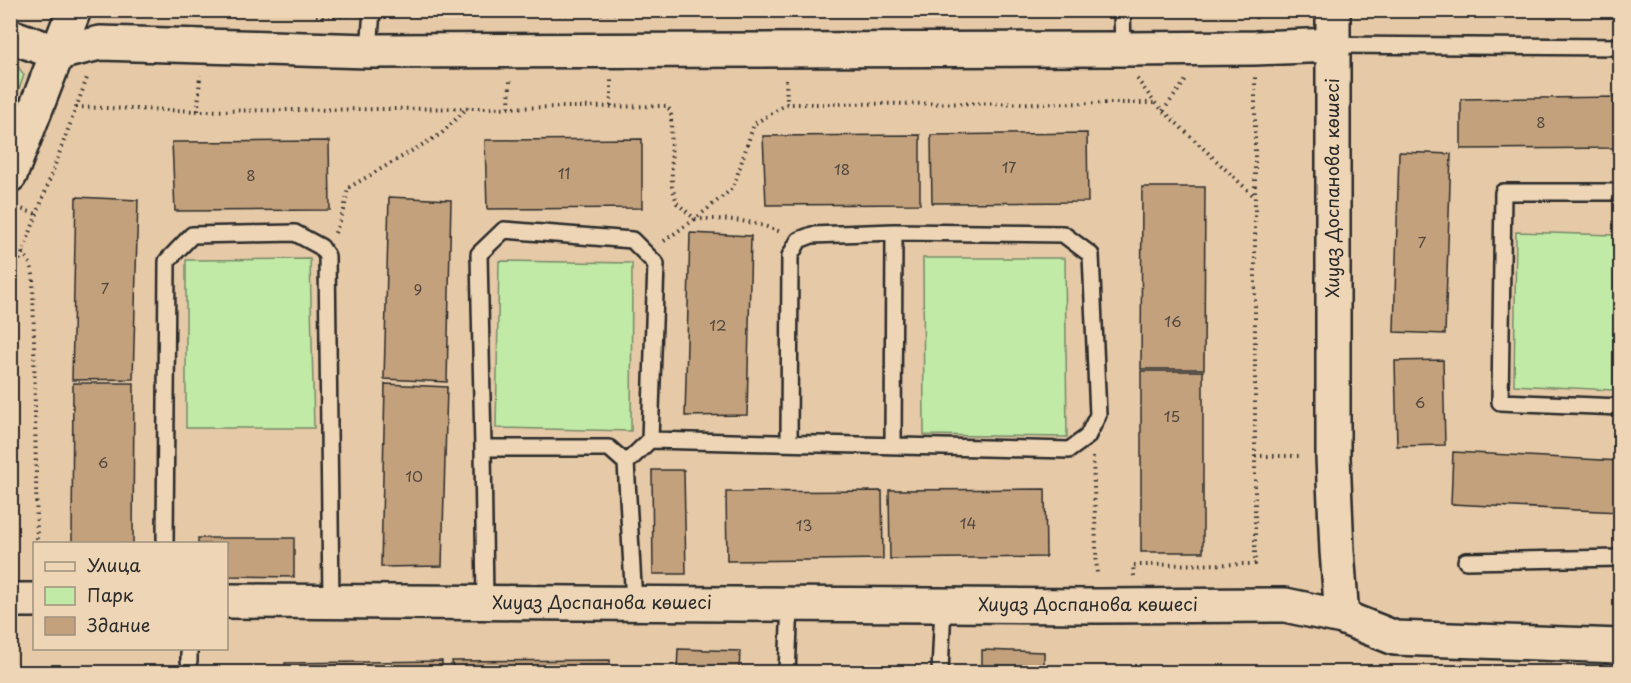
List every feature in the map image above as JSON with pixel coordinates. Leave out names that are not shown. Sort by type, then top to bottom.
[{"type":"street","points":[[10,175],[74,10]]},
{"type":"street","name":"Хиуаз Доспанова көшесі","points":[[228,601],[1285,605],[1342,617],[1333,457],[1333,10]]},
{"type":"street","points":[[10,36],[58,52],[100,44],[369,51],[1123,49],[1333,45]]},
{"type":"street","points":[[10,600],[33,600]]},
{"type":"street","points":[[1342,617],[1395,638],[1620,646]]},
{"type":"lane","points":[[1122,10],[1123,49]]},
{"type":"lane","points":[[369,51],[372,13]]},
{"type":"lane","points":[[1333,45],[1620,47]]},
{"type":"lane","points":[[1620,192],[1503,192],[1500,402],[1620,407]]},
{"type":"lane","points":[[485,603],[479,254],[504,230],[632,240],[656,264],[650,440],[626,463]]},
{"type":"lane","points":[[894,232],[894,446]]},
{"type":"lane","points":[[650,440],[1069,450],[1087,437],[1098,415],[1091,255],[1063,234],[894,232],[812,235],[800,240],[790,256],[789,443]]},
{"type":"lane","points":[[165,542],[167,261],[192,235],[295,233],[321,247],[327,256],[331,602]]},
{"type":"lane","points":[[483,448],[609,448],[626,463],[634,603]]},
{"type":"lane","points":[[1466,561],[1620,558]]},
{"type":"lane","points":[[787,672],[790,604]]},
{"type":"lane","points":[[940,672],[943,605]]},
{"type":"path","points":[[308,16],[372,13],[840,10]]},
{"type":"path","points":[[1138,606],[1133,565],[1255,564],[1256,10]]},
{"type":"path","points":[[10,282],[100,44]]},
{"type":"path","points":[[1123,49],[1122,60],[1155,103],[1255,197]]},
{"type":"path","points":[[646,254],[733,188],[754,124],[787,104],[1155,103]]},
{"type":"path","points":[[76,107],[198,111],[667,106],[671,112],[672,186],[677,203],[695,219],[736,219],[754,222],[800,240]]},
{"type":"path","points":[[321,247],[334,233],[344,210],[348,188],[441,134],[468,107]]},
{"type":"path","points":[[10,206],[37,214]]},
{"type":"path","points":[[23,252],[31,265],[33,274],[37,542]]},
{"type":"path","points":[[1087,437],[1094,460],[1097,606]]},
{"type":"path","points":[[1255,456],[1333,457]]},
{"type":"green space","points":[[11,57],[24,75],[11,111]]},
{"type":"green space","points":[[1516,232],[1614,235],[1613,390],[1514,385]]},
{"type":"green space","points":[[923,258],[1065,258],[1067,437],[924,435]]},
{"type":"green space","points":[[310,259],[314,428],[186,428],[186,260]]},
{"type":"green space","points":[[499,261],[632,263],[631,431],[496,428]]},
{"type":"building","points":[[1620,97],[1620,148],[1461,149],[1461,99]]},
{"type":"building","points":[[1087,133],[1088,202],[932,203],[931,135]]},
{"type":"building","points":[[920,135],[920,204],[766,205],[763,136]]},
{"type":"building","points":[[642,139],[642,208],[487,209],[485,140]]},
{"type":"building","points":[[329,141],[330,210],[175,211],[172,142]]},
{"type":"building","points":[[1399,152],[1451,154],[1445,334],[1394,332]]},
{"type":"building","points":[[1142,187],[1205,187],[1204,369],[1141,369]]},
{"type":"building","points":[[76,197],[138,200],[133,379],[72,380]]},
{"type":"building","points":[[389,197],[451,200],[447,382],[384,379]]},
{"type":"building","points":[[690,233],[751,236],[747,415],[685,416]]},
{"type":"building","points":[[1443,360],[1445,445],[1397,446],[1395,361]]},
{"type":"building","points":[[1141,371],[1203,371],[1203,552],[1141,552]]},
{"type":"building","points":[[73,383],[134,383],[133,542],[72,542]]},
{"type":"building","points":[[385,384],[447,387],[442,566],[381,567]]},
{"type":"building","points":[[1453,452],[1620,461],[1620,512],[1451,504]]},
{"type":"building","points":[[652,470],[684,470],[686,574],[653,574]]},
{"type":"building","points":[[1045,489],[1046,557],[890,559],[889,490]]},
{"type":"building","points":[[882,491],[883,559],[727,561],[726,492]]},
{"type":"building","points":[[198,538],[294,538],[294,577],[228,576],[228,542],[198,542]]},
{"type":"building","points":[[678,649],[740,651],[739,672],[677,672]]},
{"type":"building","points":[[982,650],[1044,652],[1044,672],[982,672]]},
{"type":"building","points":[[610,660],[610,672],[453,672],[452,661]]},
{"type":"building","points":[[442,661],[442,672],[285,672],[285,663]]}]
